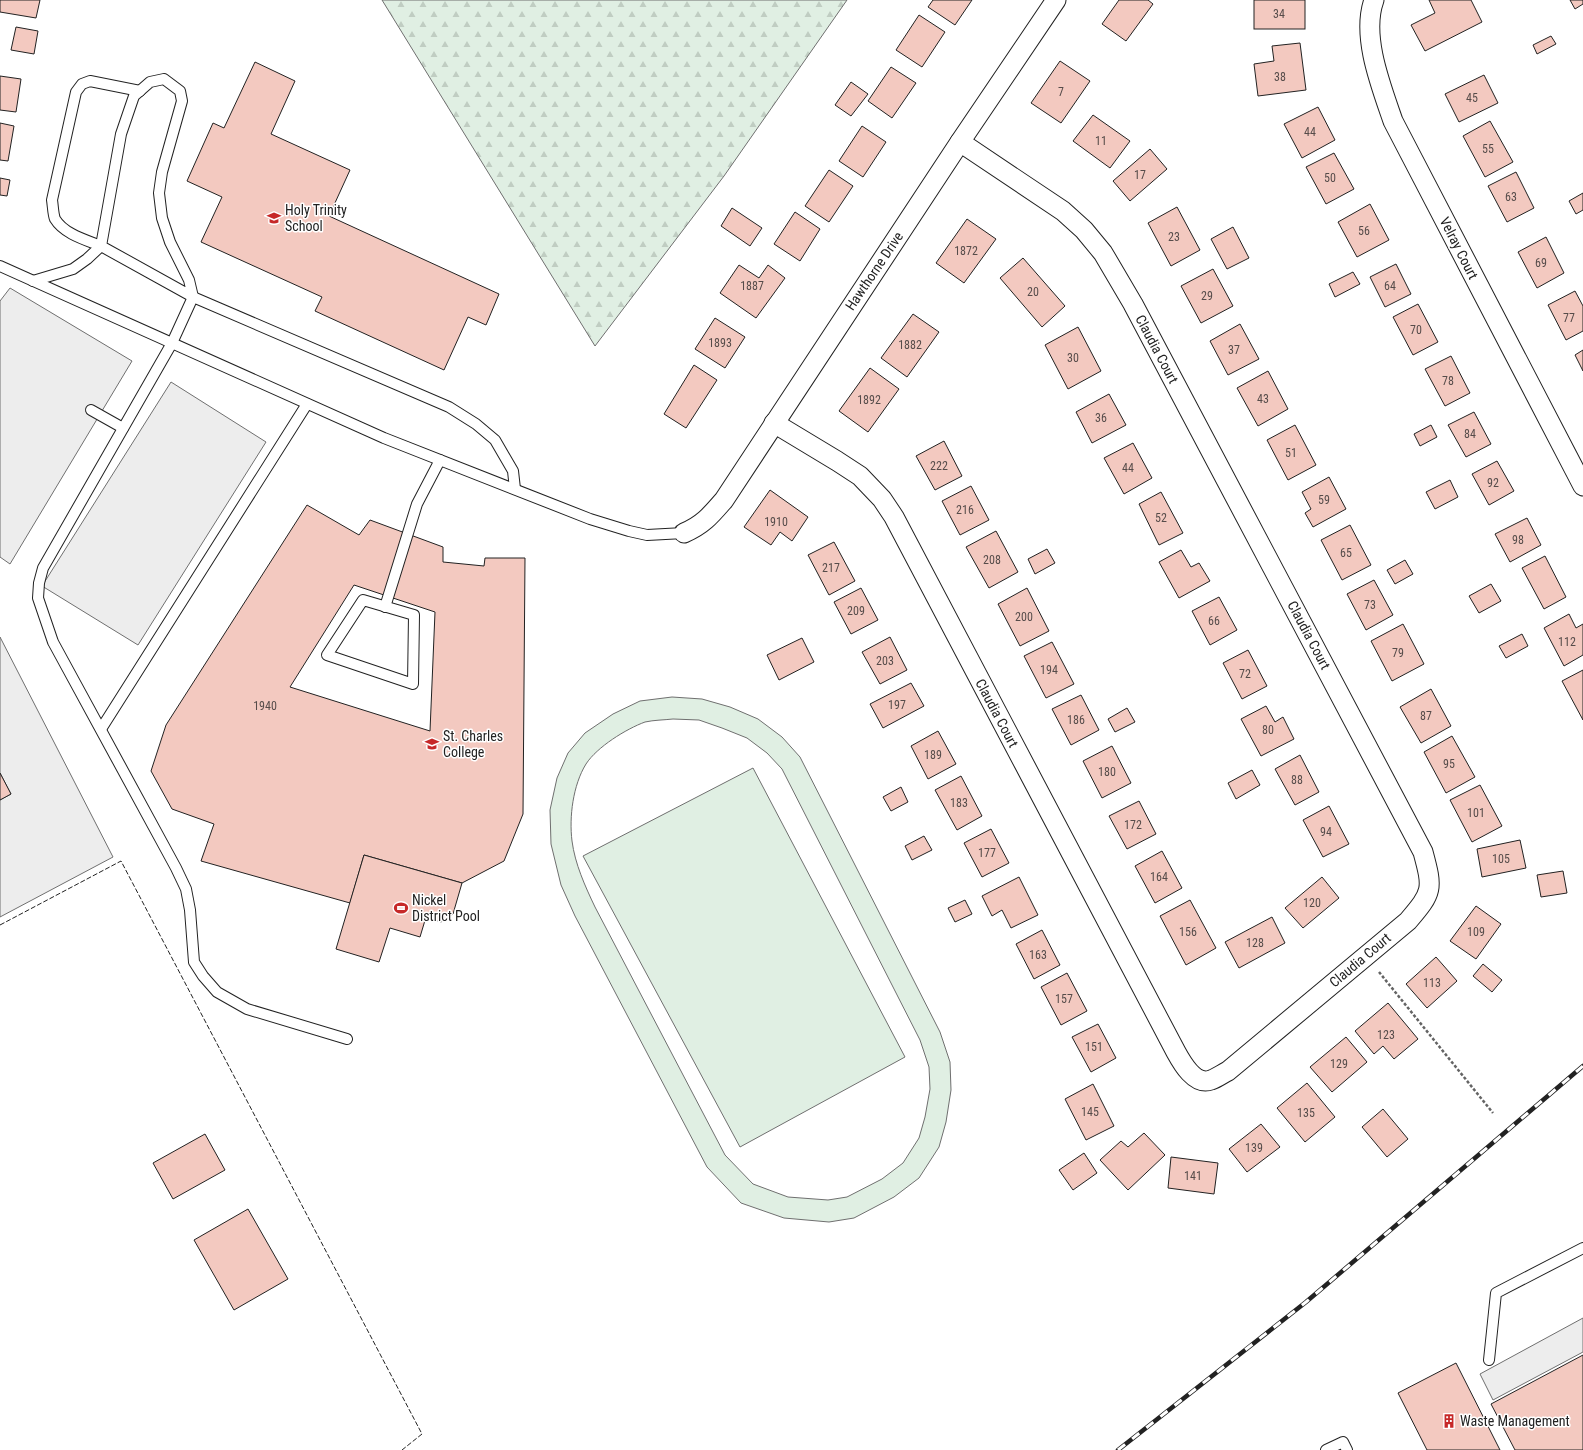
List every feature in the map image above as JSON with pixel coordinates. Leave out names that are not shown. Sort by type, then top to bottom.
[{"type":"street","name":"Hawthorne Drive","points":[[684,533],[696,528],[706,520],[724,500],[960,142],[1056,0]]},
{"type":"street","name":"Velray Court","points":[[1374,0],[1370,28],[1373,58],[1393,121],[1583,486]]},
{"type":"street","name":"Claudia Court","points":[[774,423],[837,460],[860,476],[882,499],[894,517],[1176,1052],[1184,1066],[1194,1076],[1201,1081],[1210,1081],[1228,1071],[1408,921],[1424,903],[1429,893],[1430,877],[1423,852],[1133,304],[1107,259],[1084,230],[1063,211],[960,142]]},
{"type":"lane","points":[[33,281],[73,269],[87,259],[100,246],[121,134],[134,96],[150,82],[164,79],[180,91],[182,101],[162,172],[159,194],[162,218],[170,242],[189,280],[193,297],[172,343],[44,568],[39,583],[38,598],[53,642],[186,889],[190,910],[194,962],[203,976],[217,992],[247,1009],[347,1039]]},
{"type":"lane","points":[[140,91],[90,80],[82,84],[76,92],[52,200],[55,218],[61,227],[69,233],[100,246],[193,297],[449,407],[476,424],[495,440],[512,471],[514,489]]},
{"type":"lane","points":[[0,266],[384,438],[590,519],[629,532],[647,535],[684,533]]},
{"type":"lane","points":[[101,729],[307,404]]},
{"type":"lane","points":[[92,410],[123,428]]},
{"type":"lane","points":[[385,607],[417,504],[440,460]]},
{"type":"lane","points":[[363,600],[385,607],[414,615],[413,684],[327,655],[363,600]]},
{"type":"lane","points":[[1489,1360],[1496,1293],[1583,1248]]},
{"type":"lane","points":[[1326,1450],[1342,1442],[1347,1450]]},
{"type":"path","points":[[1366,956],[1493,1113]]},
{"type":"green space","points":[[382,0],[847,0],[724,176],[595,346]]},
{"type":"green space","points":[[672,697],[702,699],[730,707],[758,719],[782,737],[800,757],[940,1032],[950,1062],[951,1090],[946,1122],[939,1147],[919,1178],[894,1197],[854,1218],[829,1222],[784,1218],[741,1203],[707,1167],[575,916],[561,885],[551,844],[550,810],[557,778],[568,753],[585,733],[613,714],[640,701]],"holes":[[[673,719],[699,720],[747,738],[767,753],[782,769],[920,1040],[929,1067],[930,1089],[925,1117],[919,1138],[903,1163],[882,1179],[847,1197],[828,1200],[788,1197],[753,1184],[725,1155],[595,907],[584,883],[573,850],[571,822],[575,791],[586,764],[597,751],[612,739],[645,722]]]},
{"type":"green space","points":[[753,768],[905,1057],[740,1147],[583,856]]},
{"type":"shaded area","points":[[10,288],[132,361],[10,564],[0,557],[0,301]]},
{"type":"shaded area","points":[[171,382],[266,442],[138,645],[42,586]]},
{"type":"shaded area","points":[[0,637],[113,857],[0,917],[0,800],[11,794],[0,773]]},
{"type":"shaded area","points":[[1583,1318],[1583,1352],[1493,1400],[1480,1374]]},
{"type":"building","points":[[0,0],[40,0],[36,18],[0,12]]},
{"type":"building","points":[[933,0],[972,0],[955,25],[928,7]]},
{"type":"building","points":[[1119,0],[1148,0],[1153,4],[1126,41],[1102,24]]},
{"type":"building","points":[[1254,0],[1305,0],[1305,29],[1254,29]]},
{"type":"building","points":[[1429,0],[1471,0],[1482,22],[1425,51],[1411,25],[1435,13]]},
{"type":"building","points":[[1570,0],[1583,0],[1583,4],[1575,9]]},
{"type":"building","points":[[919,15],[945,32],[922,67],[896,50]]},
{"type":"building","points":[[16,27],[38,31],[34,54],[11,50]]},
{"type":"building","points":[[1551,36],[1556,44],[1537,54],[1533,45]]},
{"type":"building","points":[[1300,43],[1306,90],[1258,96],[1254,64],[1274,61],[1272,46]]},
{"type":"building","points":[[1060,61],[1090,81],[1061,123],[1031,103]]},
{"type":"building","points":[[255,62],[295,81],[271,134],[350,170],[329,216],[499,294],[486,325],[468,317],[444,370],[315,311],[322,297],[201,242],[222,197],[187,181],[213,123],[224,128]]},
{"type":"building","points":[[891,67],[916,83],[892,118],[868,101]]},
{"type":"building","points":[[1484,75],[1498,103],[1459,122],[1445,94]]},
{"type":"building","points":[[0,76],[21,79],[16,112],[0,110]]},
{"type":"building","points":[[851,82],[868,94],[851,116],[835,105]]},
{"type":"building","points":[[1318,107],[1335,140],[1302,158],[1284,124]]},
{"type":"building","points":[[1093,115],[1130,141],[1110,168],[1073,141]]},
{"type":"building","points":[[1490,121],[1513,162],[1485,177],[1463,136]]},
{"type":"building","points":[[0,123],[14,126],[8,161],[0,160]]},
{"type":"building","points":[[862,126],[886,142],[863,177],[839,161]]},
{"type":"building","points":[[1150,149],[1167,169],[1130,201],[1113,181]]},
{"type":"building","points":[[1334,153],[1354,189],[1326,204],[1306,167]]},
{"type":"building","points":[[829,170],[853,186],[829,222],[805,206]]},
{"type":"building","points":[[1516,172],[1534,208],[1507,222],[1488,186]]},
{"type":"building","points":[[0,178],[10,180],[7,196],[0,195]]},
{"type":"building","points":[[1583,193],[1583,210],[1576,214],[1569,201]]},
{"type":"building","points":[[1370,204],[1389,240],[1357,257],[1338,222]]},
{"type":"building","points":[[1177,207],[1200,250],[1171,266],[1148,223]]},
{"type":"building","points":[[732,208],[762,228],[750,246],[721,226]]},
{"type":"building","points":[[795,212],[820,229],[800,261],[774,244]]},
{"type":"building","points":[[967,219],[996,239],[964,283],[936,263]]},
{"type":"building","points":[[1233,227],[1249,258],[1227,269],[1211,239]]},
{"type":"building","points":[[1546,237],[1564,273],[1537,288],[1518,252]]},
{"type":"building","points":[[1023,258],[1065,306],[1042,327],[1000,278]]},
{"type":"building","points":[[1396,264],[1411,294],[1385,307],[1370,277]]},
{"type":"building","points":[[739,265],[759,278],[768,265],[785,278],[756,318],[720,293]]},
{"type":"building","points":[[1213,269],[1233,306],[1201,323],[1181,286]]},
{"type":"building","points":[[1353,272],[1360,284],[1335,297],[1329,284]]},
{"type":"building","points":[[1575,291],[1583,306],[1583,331],[1566,340],[1548,305]]},
{"type":"building","points":[[1418,304],[1438,342],[1413,355],[1393,317]]},
{"type":"building","points":[[913,314],[939,332],[907,377],[881,358]]},
{"type":"building","points":[[715,318],[745,337],[725,368],[695,349]]},
{"type":"building","points":[[1240,324],[1259,359],[1228,375],[1210,341]]},
{"type":"building","points":[[1078,327],[1101,371],[1068,389],[1045,345]]},
{"type":"building","points":[[1583,350],[1583,371],[1575,355]]},
{"type":"building","points":[[1451,356],[1470,393],[1445,406],[1425,369]]},
{"type":"building","points":[[694,365],[717,380],[686,428],[664,414]]},
{"type":"building","points":[[870,368],[899,389],[868,432],[839,411]]},
{"type":"building","points":[[1268,371],[1288,409],[1258,426],[1237,388]]},
{"type":"building","points":[[1109,394],[1126,425],[1092,443],[1076,412]]},
{"type":"building","points":[[1474,412],[1491,444],[1466,457],[1448,425]]},
{"type":"building","points":[[1295,425],[1316,465],[1288,480],[1267,440]]},
{"type":"building","points":[[1431,425],[1437,437],[1420,446],[1414,434]]},
{"type":"building","points":[[944,441],[962,476],[935,490],[916,456]]},
{"type":"building","points":[[1133,443],[1152,478],[1124,494],[1104,458]]},
{"type":"building","points":[[1497,461],[1514,491],[1489,505],[1472,474]]},
{"type":"building","points":[[1329,477],[1346,509],[1313,527],[1305,513],[1311,509],[1302,492]]},
{"type":"building","points":[[1450,480],[1458,497],[1435,509],[1426,492]]},
{"type":"building","points":[[971,486],[989,520],[960,535],[942,501]]},
{"type":"building","points":[[770,490],[808,517],[792,541],[780,532],[771,545],[744,527]]},
{"type":"building","points":[[1161,492],[1183,533],[1159,545],[1139,504]]},
{"type":"building","points":[[307,505],[359,535],[370,520],[443,547],[443,562],[484,566],[485,558],[525,558],[523,814],[504,861],[462,883],[364,855],[350,903],[201,861],[214,824],[172,809],[151,771],[166,725]],"holes":[[[354,585],[435,612],[430,731],[290,687]]]},
{"type":"building","points":[[1527,518],[1541,545],[1510,562],[1495,534]]},
{"type":"building","points":[[1350,525],[1371,565],[1342,580],[1321,540]]},
{"type":"building","points":[[996,531],[1018,572],[989,588],[966,547]]},
{"type":"building","points":[[834,542],[855,581],[829,595],[808,555]]},
{"type":"building","points":[[1047,549],[1055,563],[1035,574],[1028,559]]},
{"type":"building","points":[[1181,550],[1191,567],[1199,563],[1210,581],[1179,598],[1159,562]]},
{"type":"building","points":[[1545,556],[1566,597],[1544,609],[1522,568]]},
{"type":"building","points":[[1405,560],[1413,574],[1395,584],[1387,570]]},
{"type":"building","points":[[1374,580],[1393,615],[1366,630],[1347,594]]},
{"type":"building","points":[[1491,584],[1501,601],[1479,613],[1469,596]]},
{"type":"building","points":[[861,588],[878,620],[851,634],[834,602]]},
{"type":"building","points":[[1027,588],[1049,631],[1020,646],[998,604]]},
{"type":"building","points":[[1219,597],[1237,630],[1210,645],[1192,611]]},
{"type":"building","points":[[1569,614],[1576,628],[1583,624],[1583,655],[1564,666],[1544,628]]},
{"type":"building","points":[[1403,624],[1424,664],[1392,681],[1371,641]]},
{"type":"building","points":[[1522,634],[1528,646],[1506,658],[1499,646]]},
{"type":"building","points":[[890,637],[907,670],[880,684],[862,652]]},
{"type":"building","points":[[802,638],[814,662],[779,680],[767,655]]},
{"type":"building","points":[[1052,642],[1074,684],[1046,698],[1024,656]]},
{"type":"building","points":[[1248,650],[1267,686],[1242,699],[1223,663]]},
{"type":"building","points":[[1583,670],[1583,720],[1562,681]]},
{"type":"building","points":[[911,683],[924,706],[883,728],[870,704]]},
{"type":"building","points":[[1431,689],[1451,726],[1421,743],[1400,707]]},
{"type":"building","points":[[1081,695],[1099,730],[1071,745],[1052,709]]},
{"type":"building","points":[[1266,706],[1275,722],[1283,717],[1294,739],[1261,756],[1241,719]]},
{"type":"building","points":[[1127,708],[1135,722],[1115,732],[1108,719]]},
{"type":"building","points":[[938,731],[956,764],[928,779],[911,746]]},
{"type":"building","points":[[1452,736],[1475,777],[1446,793],[1424,752]]},
{"type":"building","points":[[1112,746],[1131,783],[1102,798],[1083,761]]},
{"type":"building","points":[[1300,755],[1319,792],[1295,805],[1275,769]]},
{"type":"building","points":[[1252,770],[1260,785],[1236,799],[1228,783]]},
{"type":"building","points":[[0,773],[11,794],[0,800]]},
{"type":"building","points":[[961,776],[982,816],[957,830],[935,790]]},
{"type":"building","points":[[1480,785],[1502,826],[1472,842],[1450,800]]},
{"type":"building","points":[[901,787],[908,802],[891,811],[883,797]]},
{"type":"building","points":[[1139,801],[1156,834],[1127,849],[1109,816]]},
{"type":"building","points":[[1329,806],[1349,844],[1323,857],[1303,820]]},
{"type":"building","points":[[991,829],[1009,863],[982,877],[964,843]]},
{"type":"building","points":[[924,836],[932,850],[912,860],[905,846]]},
{"type":"building","points":[[1520,840],[1526,868],[1482,877],[1477,849]]},
{"type":"building","points":[[1162,851],[1182,888],[1155,903],[1135,866]]},
{"type":"building","name":"Nickel District Pool","points":[[364,855],[462,883],[453,914],[441,922],[426,917],[420,937],[390,928],[379,962],[336,949]]},
{"type":"building","points":[[1563,871],[1567,893],[1541,897],[1537,875]]},
{"type":"building","points":[[1019,877],[1038,915],[1011,928],[1002,910],[992,916],[982,896]]},
{"type":"building","points":[[1322,877],[1339,898],[1303,928],[1285,908]]},
{"type":"building","points":[[965,900],[972,914],[955,922],[948,908]]},
{"type":"building","points":[[1190,900],[1216,948],[1186,965],[1160,916]]},
{"type":"building","points":[[1476,906],[1501,924],[1476,959],[1450,941]]},
{"type":"building","points":[[1272,917],[1285,943],[1239,968],[1225,942]]},
{"type":"building","points":[[1042,930],[1060,965],[1034,979],[1016,944]]},
{"type":"building","points":[[1436,957],[1457,981],[1427,1008],[1406,984]]},
{"type":"building","points":[[1483,964],[1502,980],[1492,992],[1473,976]]},
{"type":"building","points":[[1067,973],[1087,1011],[1061,1025],[1041,987]]},
{"type":"building","points":[[1388,1003],[1418,1039],[1394,1059],[1383,1046],[1374,1054],[1355,1031]]},
{"type":"building","points":[[1098,1024],[1116,1058],[1091,1072],[1072,1037]]},
{"type":"building","points":[[1346,1037],[1367,1062],[1332,1092],[1310,1067]]},
{"type":"building","points":[[1307,1083],[1335,1117],[1305,1142],[1277,1108]]},
{"type":"building","points":[[1093,1084],[1114,1126],[1086,1140],[1065,1099]]},
{"type":"building","points":[[1383,1109],[1408,1139],[1387,1157],[1362,1127]]},
{"type":"building","points":[[1261,1124],[1280,1147],[1247,1172],[1229,1149]]},
{"type":"building","points":[[1144,1133],[1165,1155],[1128,1190],[1100,1160],[1121,1141],[1128,1147]]},
{"type":"building","points":[[205,1134],[225,1170],[173,1199],[153,1163]]},
{"type":"building","points":[[1084,1153],[1097,1173],[1073,1190],[1059,1170]]},
{"type":"building","points":[[1171,1157],[1218,1163],[1214,1194],[1168,1188]]},
{"type":"building","points":[[248,1209],[288,1279],[234,1310],[194,1240]]},
{"type":"building","points":[[1583,1355],[1583,1450],[1515,1450],[1491,1404]]},
{"type":"building","name":"Waste Management","points":[[1456,1363],[1500,1450],[1427,1450],[1398,1393]]},
{"type":"railway","points":[[1118,1450],[1306,1302],[1583,1066]]},
{"type":"fence","points":[[0,925],[121,861],[422,1434],[402,1450]]},
{"type":"place","name":"Holy Trinity School","points":[[274,218]]},
{"type":"place","name":"St. Charles College","points":[[432,744]]},
{"type":"place","name":"Nickel District Pool","points":[[401,908]]},
{"type":"place","name":"Waste Management","points":[[1449,1421]]}]
